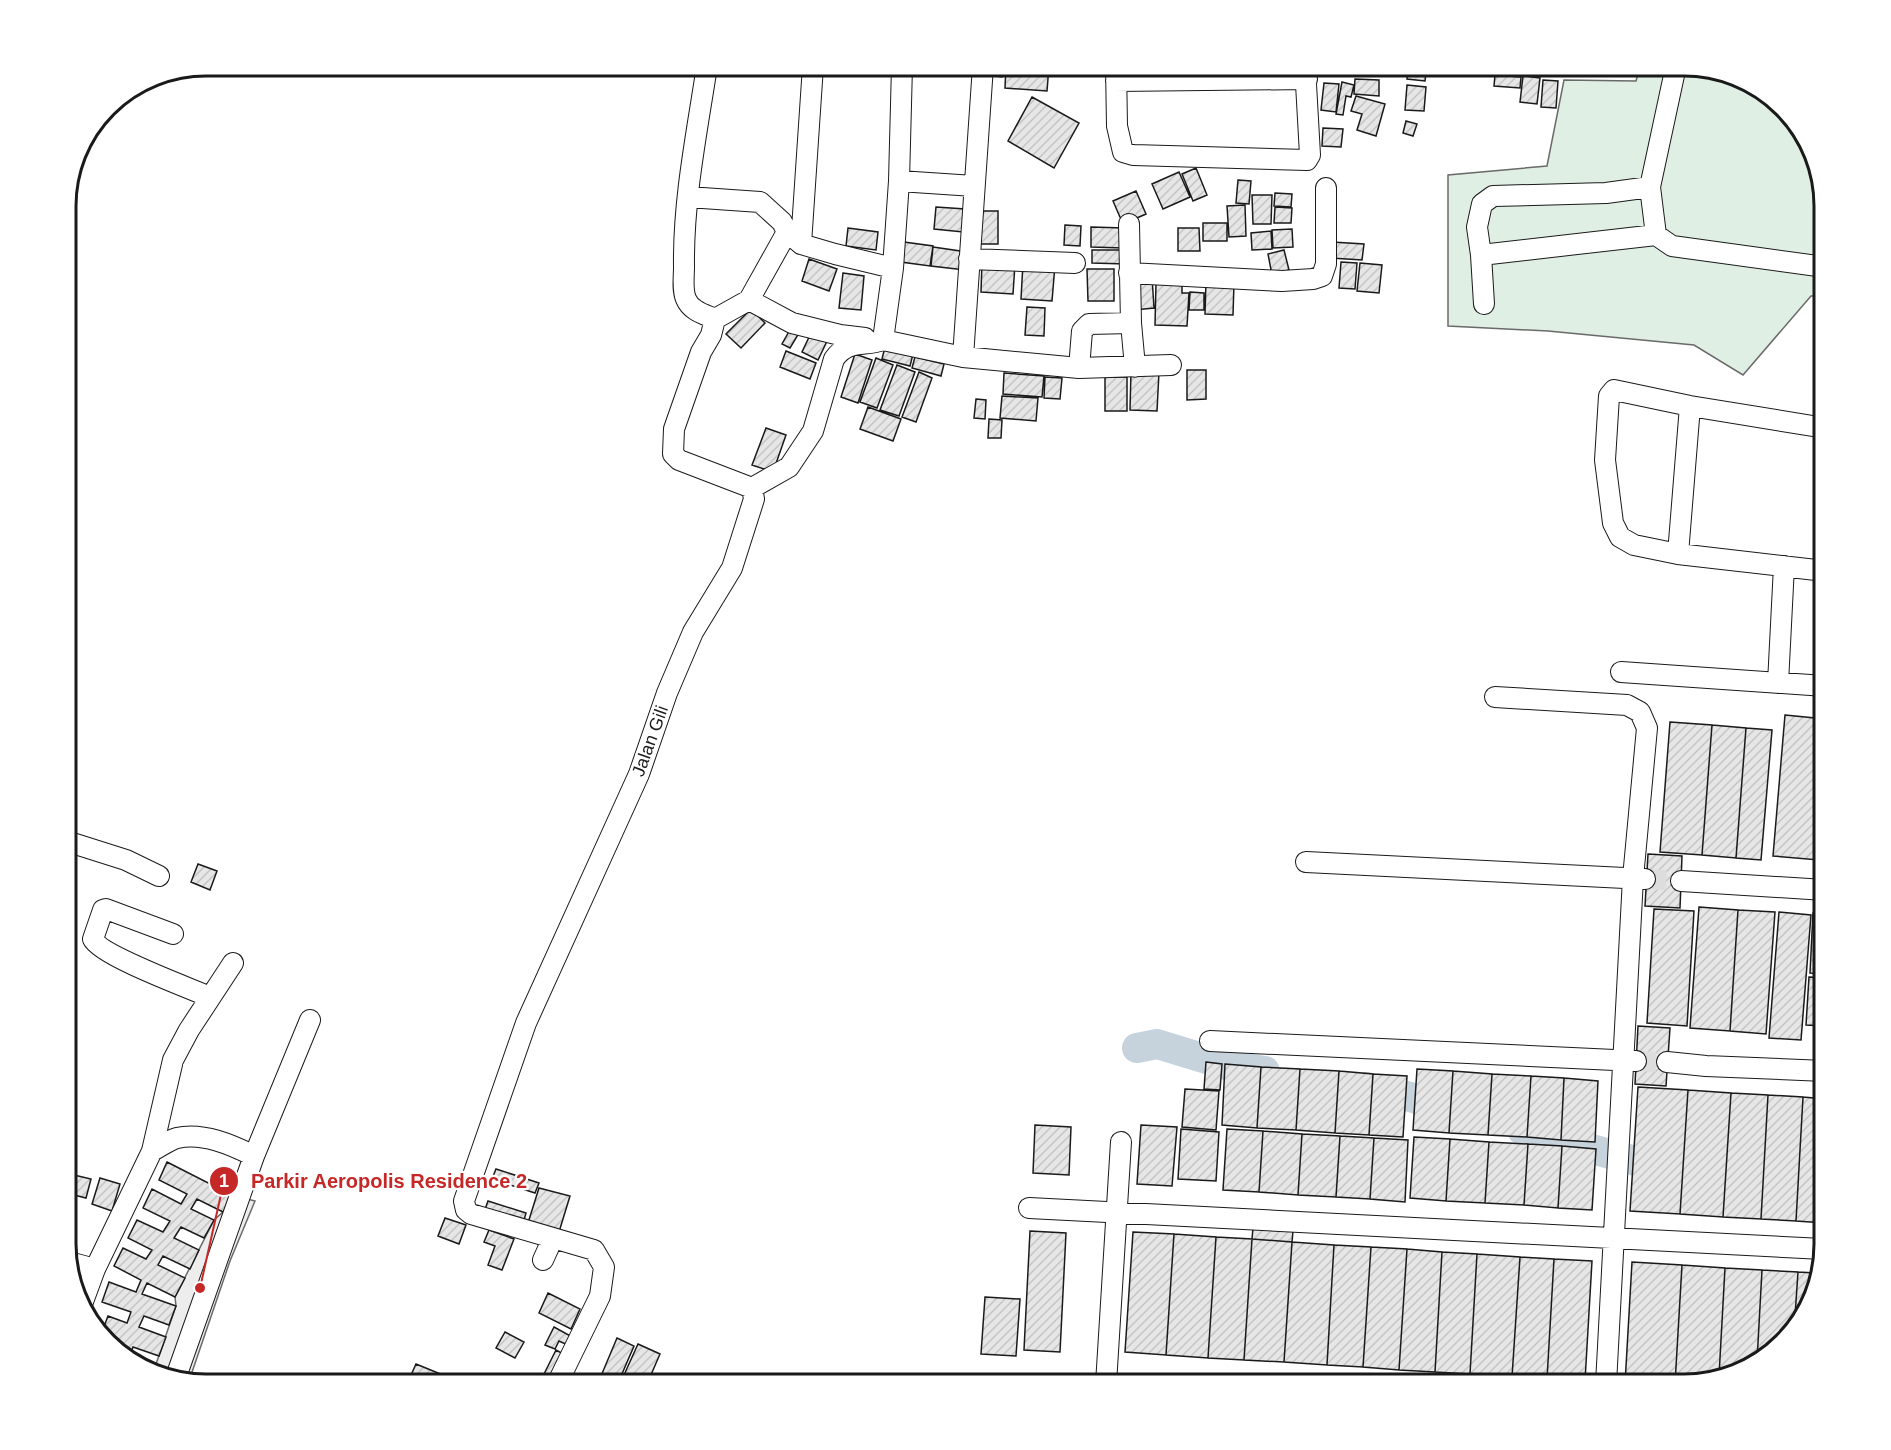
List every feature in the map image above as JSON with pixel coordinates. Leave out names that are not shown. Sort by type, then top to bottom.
[{"type":"street","points":[[704,77],[688,197],[684,256],[686,298],[691,308],[715,320]]},
{"type":"street","points":[[812,77],[794,238],[749,300],[715,320],[711,335],[701,352],[674,429],[673,454],[680,460],[752,488],[789,467],[813,431],[831,367],[840,350],[848,346],[883,340]]},
{"type":"street","points":[[883,340],[893,268],[899,181],[902,77]]},
{"type":"street","points":[[963,357],[982,77]]},
{"type":"street","points":[[1116,77],[1117,126],[1123,152],[1133,155],[1307,160],[1310,155],[1306,77]]},
{"type":"street","points":[[1656,235],[1650,187],[1674,77]]},
{"type":"street","points":[[899,181],[974,186]]},
{"type":"street","points":[[1484,304],[1478,227],[1482,204],[1492,196],[1606,193],[1650,187]]},
{"type":"street","points":[[1129,273],[1282,281],[1313,279],[1322,276],[1326,264],[1326,188]]},
{"type":"street","points":[[688,197],[760,202],[783,222],[794,238],[893,268]]},
{"type":"street","points":[[1129,224],[1131,323],[1135,367]]},
{"type":"street","points":[[1481,255],[1656,235],[1672,246],[1814,265]]},
{"type":"street","points":[[969,259],[1075,263]]},
{"type":"street","points":[[749,300],[792,323],[840,335],[883,340],[963,357],[1079,368],[1171,364]]},
{"type":"street","points":[[1079,368],[1082,331],[1085,327],[1089,324],[1131,323]]},
{"type":"street","points":[[1814,426],[1690,406],[1616,390],[1609,396],[1605,460],[1613,523],[1620,537],[1634,545],[1678,554],[1814,569]]},
{"type":"street","points":[[1678,554],[1690,406]]},
{"type":"street","name":"Jalan Gili","points":[[553,1238],[471,1214],[466,1210],[464,1201],[467,1188],[526,1023],[639,774],[667,693],[693,632],[732,568],[754,499],[752,488]]},
{"type":"street","points":[[1778,683],[1784,566]]},
{"type":"street","points":[[1621,672],[1814,685]]},
{"type":"street","points":[[1495,697],[1627,705],[1640,712],[1647,728],[1630,1061],[1614,1238],[1607,1374]]},
{"type":"street","points":[[77,844],[126,860],[159,876]]},
{"type":"street","points":[[1306,862],[1640,878]]},
{"type":"street","points":[[1681,881],[1814,889]]},
{"type":"street","points":[[173,934],[106,909],[103,910],[93,939],[96,946],[210,997]]},
{"type":"street","points":[[86,1293],[95,1269],[152,1152],[173,1060],[233,963]]},
{"type":"street","points":[[178,1370],[254,1156],[310,1020]]},
{"type":"street","points":[[1210,1041],[1630,1061]]},
{"type":"street","points":[[1667,1062],[1814,1071]]},
{"type":"street","points":[[152,1152],[176,1138],[198,1137],[231,1144],[254,1156]]},
{"type":"street","points":[[1107,1374],[1121,1142]]},
{"type":"street","points":[[1029,1208],[1814,1249]]},
{"type":"street","points":[[543,1260],[553,1238],[594,1250],[604,1267],[600,1296],[562,1374]]},
{"type":"street","points":[[78,1265],[95,1269]]},
{"type":"green space","points":[[1637,77],[1702,78],[1726,83],[1742,90],[1764,103],[1782,121],[1793,134],[1805,157],[1813,189],[1814,296],[1811,296],[1743,375],[1694,345],[1548,331],[1448,326],[1448,175],[1547,166],[1564,80],[1636,81]]},
{"type":"shaded area","points":[[232,1195],[255,1201],[230,1261],[192,1372],[165,1367],[156,1363],[176,1306],[175,1297],[214,1220],[223,1212]]},
{"type":"building","points":[[1006,77],[1048,77],[1047,91],[1005,88]]},
{"type":"building","points":[[1407,77],[1426,77],[1425,81],[1407,79]]},
{"type":"building","points":[[1495,77],[1521,77],[1520,88],[1494,86]]},
{"type":"building","points":[[1523,77],[1540,78],[1537,104],[1520,102]]},
{"type":"building","points":[[1355,79],[1379,80],[1379,96],[1354,94]]},
{"type":"building","points":[[1543,80],[1558,81],[1556,108],[1541,107]]},
{"type":"building","points":[[1342,82],[1354,85],[1351,97],[1346,96],[1343,115],[1336,114]]},
{"type":"building","points":[[1324,83],[1339,84],[1336,112],[1321,110]]},
{"type":"building","points":[[1407,85],[1426,87],[1424,111],[1405,110]]},
{"type":"building","points":[[1356,96],[1385,104],[1376,136],[1357,130],[1362,114],[1351,111]]},
{"type":"building","points":[[1032,97],[1079,123],[1054,168],[1008,141]]},
{"type":"building","points":[[1406,121],[1417,124],[1413,136],[1403,133]]},
{"type":"building","points":[[1323,128],[1343,129],[1341,147],[1322,146]]},
{"type":"building","points":[[1196,168],[1207,195],[1193,201],[1182,174]]},
{"type":"building","points":[[1179,172],[1190,197],[1163,209],[1152,184]]},
{"type":"building","points":[[1238,180],[1251,181],[1249,204],[1236,203]]},
{"type":"building","points":[[1136,191],[1146,214],[1123,224],[1113,201]]},
{"type":"building","points":[[1275,193],[1292,194],[1291,207],[1274,206]]},
{"type":"building","points":[[1252,195],[1272,195],[1271,224],[1253,224]]},
{"type":"building","points":[[1245,205],[1246,236],[1229,237],[1227,206]]},
{"type":"building","points":[[936,207],[965,209],[963,232],[934,229]]},
{"type":"building","points":[[1275,207],[1292,208],[1291,223],[1274,223]]},
{"type":"building","points":[[978,211],[998,211],[998,244],[977,244]]},
{"type":"building","points":[[1203,223],[1227,223],[1227,241],[1203,241]]},
{"type":"building","points":[[1065,225],[1081,226],[1080,246],[1064,245]]},
{"type":"building","points":[[1091,227],[1124,228],[1123,248],[1091,247]]},
{"type":"building","points":[[848,228],[878,232],[876,250],[846,246]]},
{"type":"building","points":[[1178,228],[1199,228],[1200,251],[1178,251]]},
{"type":"building","points":[[1292,229],[1293,247],[1273,248],[1272,230]]},
{"type":"building","points":[[1271,231],[1272,249],[1252,250],[1251,233]]},
{"type":"building","points":[[904,242],[933,246],[930,266],[901,262]]},
{"type":"building","points":[[1332,242],[1364,244],[1362,260],[1331,258]]},
{"type":"building","points":[[933,247],[967,252],[965,270],[931,266]]},
{"type":"building","points":[[1092,250],[1126,250],[1126,264],[1092,263]]},
{"type":"building","points":[[1284,250],[1289,270],[1272,275],[1268,254]]},
{"type":"building","points":[[809,259],[837,269],[829,291],[802,281]]},
{"type":"building","points":[[982,262],[1015,264],[1013,294],[981,292]]},
{"type":"building","points":[[1341,262],[1357,263],[1355,289],[1339,288]]},
{"type":"building","points":[[1023,263],[1055,265],[1052,301],[1021,299]]},
{"type":"building","points":[[1360,263],[1382,265],[1379,293],[1357,291]]},
{"type":"building","points":[[1087,269],[1114,269],[1114,301],[1088,301]]},
{"type":"building","points":[[843,273],[864,276],[861,310],[839,308]]},
{"type":"building","points":[[1152,277],[1154,308],[1134,310],[1132,278]]},
{"type":"building","points":[[1206,281],[1234,283],[1233,315],[1205,314]]},
{"type":"building","points":[[1156,283],[1182,284],[1182,293],[1189,293],[1187,326],[1155,325]]},
{"type":"building","points":[[1190,292],[1204,293],[1204,310],[1189,310]]},
{"type":"building","points":[[1027,307],[1045,308],[1044,336],[1025,335]]},
{"type":"building","points":[[751,309],[765,323],[741,348],[726,334]]},
{"type":"building","points":[[791,328],[799,333],[790,348],[782,344]]},
{"type":"building","points":[[812,331],[828,339],[818,360],[802,352]]},
{"type":"building","points":[[885,347],[913,354],[910,366],[882,359]]},
{"type":"building","points":[[786,351],[816,363],[810,379],[780,367]]},
{"type":"building","points":[[855,354],[872,360],[858,403],[841,397]]},
{"type":"building","points":[[915,357],[944,364],[941,376],[912,368]]},
{"type":"building","points":[[876,358],[893,365],[877,408],[860,402]]},
{"type":"building","points":[[897,365],[915,372],[899,416],[880,410]]},
{"type":"building","points":[[1187,370],[1206,370],[1206,399],[1187,400]]},
{"type":"building","points":[[1131,371],[1159,372],[1157,411],[1130,410]]},
{"type":"building","points":[[919,372],[932,378],[916,422],[902,417]]},
{"type":"building","points":[[1004,373],[1044,376],[1042,397],[1003,394]]},
{"type":"building","points":[[1045,377],[1062,378],[1060,399],[1044,398]]},
{"type":"building","points":[[1105,377],[1127,377],[1127,411],[1105,411]]},
{"type":"building","points":[[1002,396],[1038,398],[1036,421],[1000,418]]},
{"type":"building","points":[[976,399],[986,400],[985,419],[974,418]]},
{"type":"building","points":[[868,407],[901,419],[893,441],[860,429]]},
{"type":"building","points":[[989,419],[1002,420],[1001,438],[988,438]]},
{"type":"building","points":[[766,428],[786,435],[773,472],[752,465]]},
{"type":"building","points":[[1785,715],[1814,718],[1814,860],[1773,856]]},
{"type":"building","points":[[1670,722],[1712,725],[1702,855],[1660,852]]},
{"type":"building","points":[[1712,725],[1746,728],[1736,858],[1702,855]]},
{"type":"building","points":[[1746,728],[1772,730],[1761,860],[1736,858]]},
{"type":"building","points":[[1648,854],[1682,856],[1680,908],[1645,906]]},
{"type":"building","points":[[198,864],[217,871],[210,890],[191,882]]},
{"type":"building","points":[[1699,907],[1738,910],[1730,1031],[1690,1028]]},
{"type":"building","points":[[1654,909],[1694,911],[1687,1026],[1647,1023]]},
{"type":"building","points":[[1738,910],[1775,912],[1766,1034],[1730,1031]]},
{"type":"building","points":[[1779,912],[1811,915],[1801,1040],[1769,1038]]},
{"type":"building","points":[[1813,913],[1814,973],[1810,973]]},
{"type":"building","points":[[1809,977],[1814,977],[1814,1025],[1806,1025]]},
{"type":"building","points":[[1638,1026],[1670,1028],[1666,1086],[1635,1084]]},
{"type":"building","points":[[1206,1062],[1222,1064],[1220,1090],[1204,1089]]},
{"type":"building","points":[[1225,1064],[1261,1067],[1257,1128],[1222,1125]]},
{"type":"building","points":[[1261,1067],[1300,1069],[1296,1130],[1257,1128]]},
{"type":"building","points":[[1300,1069],[1339,1071],[1335,1133],[1296,1130]]},
{"type":"building","points":[[1417,1069],[1453,1071],[1449,1133],[1413,1130]]},
{"type":"building","points":[[1339,1071],[1373,1074],[1369,1135],[1335,1133]]},
{"type":"building","points":[[1453,1071],[1492,1074],[1488,1135],[1449,1133]]},
{"type":"building","points":[[1373,1074],[1407,1076],[1403,1137],[1369,1135]]},
{"type":"building","points":[[1492,1074],[1531,1076],[1527,1137],[1488,1135]]},
{"type":"building","points":[[1531,1076],[1564,1078],[1561,1140],[1527,1137]]},
{"type":"building","points":[[1564,1078],[1598,1081],[1595,1142],[1561,1140]]},
{"type":"building","points":[[1638,1087],[1688,1090],[1680,1214],[1630,1211]]},
{"type":"building","points":[[1185,1089],[1219,1091],[1216,1130],[1182,1127]]},
{"type":"building","points":[[1688,1090],[1731,1093],[1723,1217],[1680,1214]]},
{"type":"building","points":[[1731,1093],[1768,1095],[1761,1219],[1723,1217]]},
{"type":"building","points":[[1768,1095],[1803,1097],[1796,1221],[1761,1219]]},
{"type":"building","points":[[1803,1097],[1814,1098],[1814,1222],[1796,1221]]},
{"type":"building","points":[[1035,1125],[1071,1127],[1069,1175],[1033,1173]]},
{"type":"building","points":[[1141,1125],[1177,1127],[1172,1186],[1137,1184]]},
{"type":"building","points":[[1181,1129],[1219,1132],[1216,1181],[1178,1179]]},
{"type":"building","points":[[1227,1129],[1263,1131],[1259,1192],[1223,1190]]},
{"type":"building","points":[[1263,1131],[1302,1134],[1298,1195],[1259,1192]]},
{"type":"building","points":[[1302,1134],[1340,1136],[1336,1197],[1298,1195]]},
{"type":"building","points":[[1340,1136],[1374,1138],[1370,1199],[1336,1197]]},
{"type":"building","points":[[1414,1137],[1450,1139],[1446,1201],[1410,1198]]},
{"type":"building","points":[[1374,1138],[1408,1140],[1405,1202],[1370,1199]]},
{"type":"building","points":[[1450,1139],[1489,1142],[1485,1203],[1446,1201]]},
{"type":"building","points":[[1489,1142],[1528,1144],[1524,1205],[1485,1203]]},
{"type":"building","points":[[1528,1144],[1562,1146],[1558,1208],[1524,1205]]},
{"type":"building","points":[[1562,1146],[1596,1149],[1592,1210],[1558,1208]]},
{"type":"building","points":[[167,1162],[232,1195],[223,1212],[197,1199],[191,1209],[214,1220],[204,1238],[181,1227],[174,1238],[199,1250],[190,1269],[163,1256],[158,1265],[185,1278],[175,1297],[147,1283],[142,1294],[176,1306],[169,1325],[144,1316],[139,1327],[166,1337],[159,1356],[133,1347],[132,1350],[127,1347],[105,1324],[108,1316],[127,1323],[131,1312],[102,1302],[109,1282],[136,1292],[141,1280],[114,1266],[123,1248],[146,1259],[152,1250],[128,1238],[137,1220],[163,1232],[170,1221],[143,1208],[152,1189],[181,1204],[187,1194],[159,1180]]},
{"type":"building","points":[[496,1169],[539,1183],[535,1193],[492,1179]]},
{"type":"building","points":[[77,1176],[91,1179],[86,1198],[77,1196]]},
{"type":"building","points":[[100,1178],[120,1184],[112,1211],[92,1204]]},
{"type":"building","points":[[539,1188],[570,1196],[559,1232],[528,1223]]},
{"type":"building","points":[[488,1201],[526,1213],[522,1227],[483,1215]]},
{"type":"building","points":[[445,1218],[466,1225],[459,1244],[438,1236]]},
{"type":"building","points":[[1253,1228],[1293,1231],[1292,1242],[1252,1239]]},
{"type":"building","points":[[489,1230],[514,1239],[502,1270],[488,1265],[495,1246],[484,1242]]},
{"type":"building","points":[[1030,1231],[1066,1233],[1060,1352],[1024,1350]]},
{"type":"building","points":[[1133,1232],[1174,1234],[1166,1355],[1125,1352]]},
{"type":"building","points":[[1174,1234],[1216,1237],[1208,1358],[1166,1355]]},
{"type":"building","points":[[1216,1237],[1252,1239],[1244,1360],[1208,1358]]},
{"type":"building","points":[[1252,1239],[1292,1242],[1284,1362],[1244,1360]]},
{"type":"building","points":[[1292,1242],[1334,1245],[1327,1365],[1284,1362]]},
{"type":"building","points":[[1334,1245],[1371,1247],[1363,1367],[1327,1365]]},
{"type":"building","points":[[1371,1247],[1407,1249],[1399,1370],[1363,1367]]},
{"type":"building","points":[[1407,1249],[1442,1252],[1435,1372],[1399,1370]]},
{"type":"building","points":[[1442,1252],[1477,1254],[1470,1374],[1435,1372]]},
{"type":"building","points":[[1477,1254],[1520,1257],[1512,1374],[1470,1374]]},
{"type":"building","points":[[1520,1257],[1554,1259],[1547,1374],[1512,1374]]},
{"type":"building","points":[[1554,1259],[1592,1261],[1585,1374],[1547,1374]]},
{"type":"building","points":[[1632,1262],[1682,1265],[1676,1374],[1626,1374]]},
{"type":"building","points":[[1682,1265],[1725,1268],[1719,1369],[1676,1374]]},
{"type":"building","points":[[1725,1268],[1762,1270],[1758,1352],[1719,1369]]},
{"type":"building","points":[[1762,1270],[1798,1272],[1795,1312],[1788,1323],[1758,1352]]},
{"type":"building","points":[[1798,1272],[1811,1273],[1808,1285],[1795,1312]]},
{"type":"building","points":[[548,1293],[580,1309],[571,1329],[539,1313]]},
{"type":"building","points":[[985,1297],[1020,1299],[1016,1356],[981,1354]]},
{"type":"building","points":[[554,1327],[576,1339],[572,1347],[559,1341],[555,1349],[545,1345]]},
{"type":"building","points":[[505,1332],[524,1342],[515,1358],[496,1348]]},
{"type":"building","points":[[617,1338],[634,1346],[622,1374],[602,1374]]},
{"type":"building","points":[[638,1344],[660,1354],[651,1374],[624,1374]]},
{"type":"building","points":[[556,1350],[567,1356],[558,1374],[544,1374]]},
{"type":"building","points":[[416,1364],[440,1374],[412,1374]]},
{"type":"waterway","points":[[1137,1048],[1157,1044],[1226,1065],[1265,1071]]},
{"type":"waterway","points":[[1366,1087],[1452,1110]]},
{"type":"waterway","points":[[1522,1130],[1672,1171]]},
{"type":"tunnel","points":[[1646,879],[1681,881]]},
{"type":"tunnel","points":[[1636,1061],[1667,1062]]},
{"type":"place","name":"Parkir Aeropolis Residence 2","points":[[200,1288]]}]
